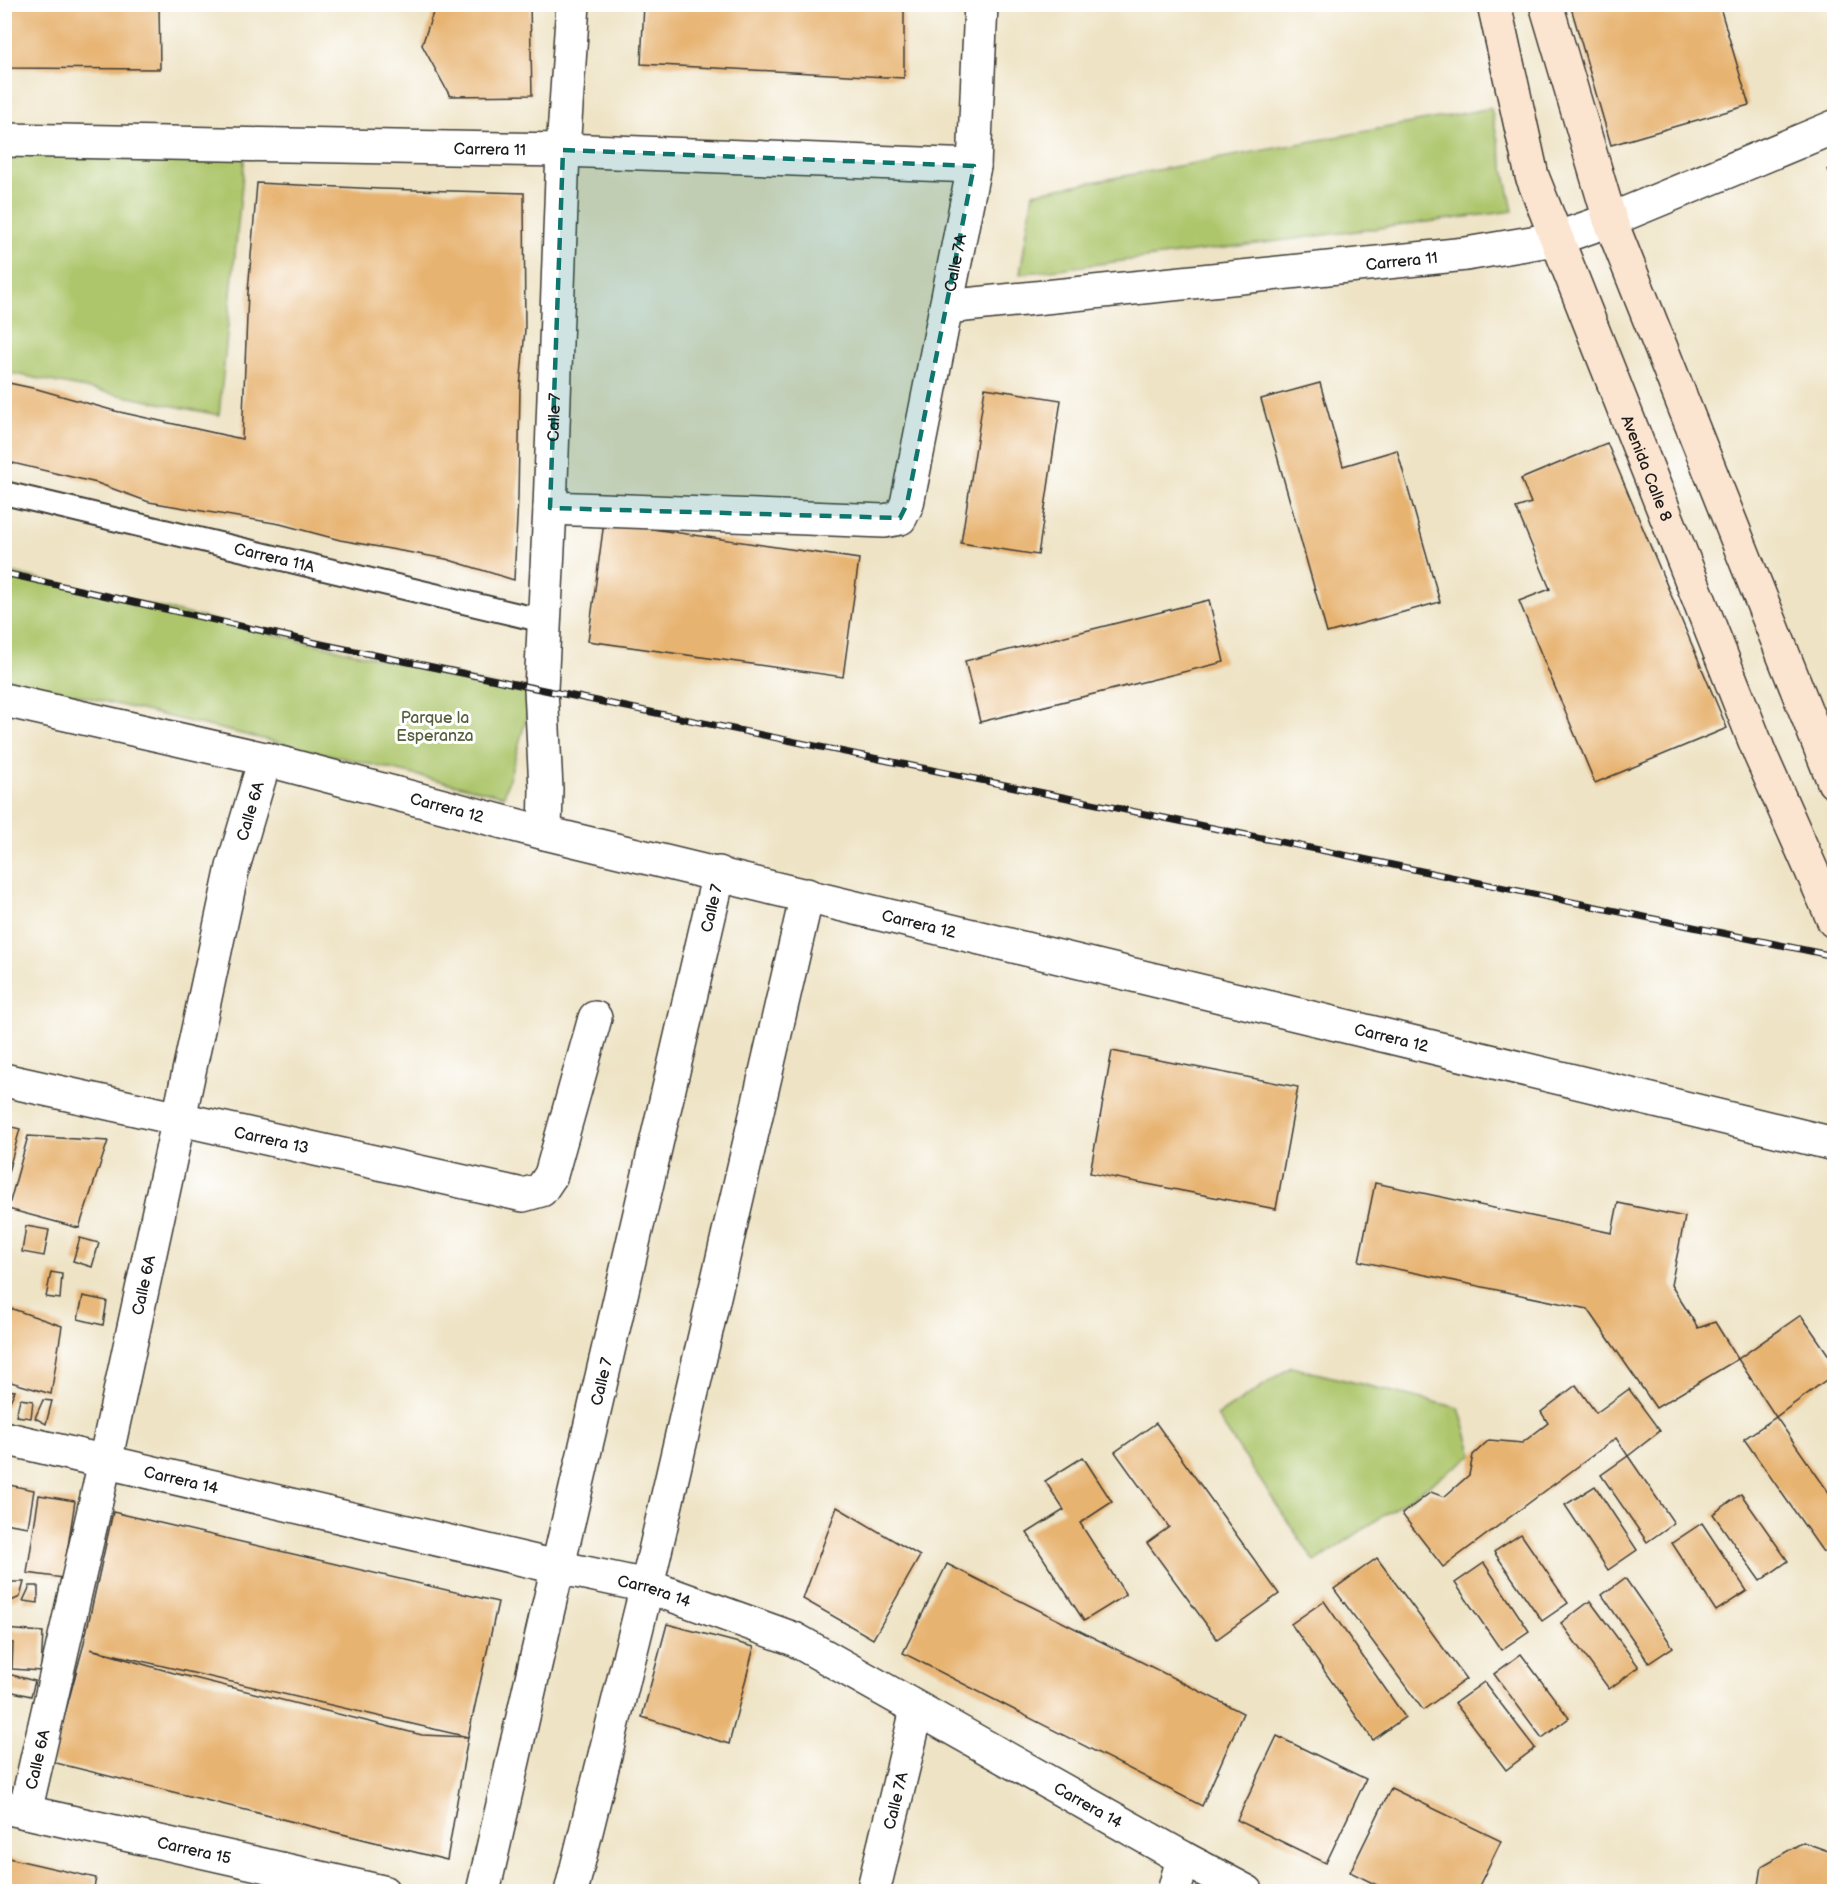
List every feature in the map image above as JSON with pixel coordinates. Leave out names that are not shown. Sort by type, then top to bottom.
[{"type":"main road","name":"Avenida Calle 8","points":[[1494,4],[1532,177],[1760,754],[1834,921]]},
{"type":"main road","points":[[1546,4],[1610,220],[1834,782]]},
{"type":"street","name":"Calle 7","points":[[545,833],[546,789],[541,689],[563,150],[573,4]]},
{"type":"street","name":"Calle 7A","points":[[550,508],[872,520],[900,518],[907,504],[974,166],[981,4]]},
{"type":"street","name":"Carrera 11","points":[[946,307],[1466,254],[1555,239],[1610,220],[1834,127]]},
{"type":"street","name":"Carrera 11","points":[[4,140],[563,150],[974,166]]},
{"type":"street","name":"Carrera 12","points":[[4,700],[265,759],[545,833],[1834,1143]]},
{"type":"street","name":"Calle 6A","points":[[15,1810],[105,1462],[233,867],[265,759]]},
{"type":"street","name":"Calle 7","points":[[483,1892],[719,873]]},
{"type":"street","points":[[571,1892],[647,1586],[807,895]]},
{"type":"street","name":"Carrera 13","points":[[4,1080],[524,1195],[541,1190],[551,1175],[595,1018]]},
{"type":"street","name":"Carrera 14","points":[[4,1438],[647,1586],[794,1639],[917,1710],[1247,1892]]},
{"type":"street","name":"Calle 7A","points":[[873,1892],[917,1710]]},
{"type":"street","name":"Carrera 15","points":[[15,1810],[383,1892]]},
{"type":"street","points":[[1174,1892],[1183,1858]]},
{"type":"lane","name":"Carrera 11A","points":[[4,493],[544,621]]},
{"type":"highlighted area","points":[[563,150],[974,166],[907,504],[900,518],[550,508]]},
{"type":"green space","points":[[1491,108],[1513,211],[1020,274],[1033,193]]},
{"type":"green space","points":[[5,147],[245,154],[219,415],[5,372]]},
{"type":"green space","name":"Parque la Esperanza","points":[[5,571],[533,695],[504,796],[5,678]]},
{"type":"green space","points":[[1291,1367],[1459,1408],[1473,1455],[1315,1562],[1217,1416]]},
{"type":"building","points":[[4,4],[159,4],[160,69],[4,68]]},
{"type":"building","points":[[436,4],[530,4],[532,95],[450,96],[422,45]]},
{"type":"building","points":[[644,4],[904,4],[904,78],[641,64]]},
{"type":"building","points":[[1570,4],[1719,4],[1749,105],[1611,145]]},
{"type":"building","points":[[1834,166],[1834,185],[1828,169]]},
{"type":"building","points":[[257,183],[524,193],[525,329],[520,388],[514,580],[446,559],[340,540],[280,524],[149,502],[97,483],[4,461],[4,382],[115,411],[242,439],[248,292]]},
{"type":"building","points":[[1320,383],[1343,466],[1397,450],[1440,602],[1327,633],[1261,399]]},
{"type":"building","points":[[985,388],[1061,400],[1038,555],[961,543]]},
{"type":"building","points":[[1607,443],[1727,728],[1595,783],[1519,601],[1550,589],[1516,508],[1531,503],[1521,479]]},
{"type":"building","points":[[604,522],[859,559],[843,677],[588,641]]},
{"type":"building","points":[[1209,600],[1224,662],[980,722],[965,661]]},
{"type":"building","points":[[1112,1051],[1298,1087],[1276,1209],[1090,1173]]},
{"type":"building","points":[[4,1125],[20,1129],[5,1183],[4,1183]]},
{"type":"building","points":[[28,1136],[108,1141],[79,1228],[8,1209]]},
{"type":"building","points":[[1375,1183],[1612,1233],[1618,1203],[1685,1217],[1671,1285],[1698,1328],[1715,1322],[1738,1359],[1656,1408],[1588,1309],[1359,1261]]},
{"type":"building","points":[[26,1226],[49,1230],[44,1256],[22,1252]]},
{"type":"building","points":[[80,1238],[99,1243],[92,1267],[73,1261]]},
{"type":"building","points":[[51,1272],[62,1274],[60,1299],[46,1297]]},
{"type":"building","points":[[83,1296],[107,1301],[103,1325],[78,1319]]},
{"type":"building","points":[[4,1306],[62,1326],[51,1394],[4,1380]]},
{"type":"building","points":[[1801,1315],[1834,1363],[1834,1374],[1776,1417],[1738,1359]]},
{"type":"building","points":[[1576,1385],[1596,1413],[1629,1389],[1660,1431],[1628,1456],[1616,1438],[1443,1567],[1402,1514],[1431,1492],[1444,1497],[1469,1475],[1473,1455],[1489,1440],[1522,1443],[1548,1423],[1541,1412]]},
{"type":"building","points":[[4,1390],[15,1391],[7,1407],[4,1406]]},
{"type":"building","points":[[20,1399],[33,1401],[31,1418],[16,1416]]},
{"type":"building","points":[[43,1400],[52,1401],[46,1424],[35,1418]]},
{"type":"building","points":[[1776,1417],[1834,1500],[1834,1544],[1823,1552],[1744,1439]]},
{"type":"building","points":[[1156,1423],[1279,1594],[1217,1639],[1147,1543],[1169,1527],[1115,1452]]},
{"type":"building","points":[[1628,1456],[1674,1523],[1647,1542],[1601,1475]]},
{"type":"building","points":[[1083,1457],[1112,1502],[1080,1523],[1126,1595],[1084,1621],[1027,1533],[1064,1510],[1045,1481]]},
{"type":"building","points":[[4,1484],[34,1490],[28,1527],[4,1523]]},
{"type":"building","points":[[1595,1486],[1637,1550],[1608,1570],[1565,1505]]},
{"type":"building","points":[[1741,1494],[1788,1561],[1760,1581],[1713,1514]]},
{"type":"building","points":[[39,1495],[75,1501],[63,1578],[27,1573]]},
{"type":"building","points":[[837,1507],[920,1556],[873,1639],[803,1599]]},
{"type":"building","points":[[113,1512],[498,1602],[468,1737],[447,1860],[52,1762],[83,1647]],"holes":[[[90,1649],[468,1737],[422,1735],[174,1673]]]},
{"type":"building","points":[[1702,1523],[1747,1591],[1716,1611],[1672,1543]]},
{"type":"building","points":[[1521,1534],[1568,1603],[1542,1621],[1494,1552]]},
{"type":"building","points":[[1377,1558],[1466,1679],[1423,1710],[1334,1589]]},
{"type":"building","points":[[1484,1563],[1529,1631],[1501,1650],[1455,1583]]},
{"type":"building","points":[[947,1564],[1243,1713],[1202,1806],[903,1653]]},
{"type":"building","points":[[1625,1578],[1673,1647],[1649,1663],[1602,1595]]},
{"type":"building","points":[[7,1582],[24,1582],[20,1597],[7,1603]]},
{"type":"building","points":[[30,1586],[38,1586],[38,1603],[23,1601]]},
{"type":"building","points":[[1324,1601],[1405,1717],[1373,1740],[1291,1624]]},
{"type":"building","points":[[1590,1601],[1639,1667],[1609,1689],[1561,1623]]},
{"type":"building","points":[[667,1624],[754,1647],[729,1744],[642,1717]]},
{"type":"building","points":[[4,1629],[43,1632],[41,1671],[12,1669],[13,1643],[4,1642]]},
{"type":"building","points":[[1521,1654],[1569,1718],[1542,1738],[1494,1674]]},
{"type":"building","points":[[4,1673],[35,1681],[31,1696],[4,1690]]},
{"type":"building","points":[[1484,1682],[1535,1748],[1506,1770],[1455,1703]]},
{"type":"building","points":[[1277,1736],[1366,1779],[1326,1863],[1237,1820]]},
{"type":"building","points":[[1391,1788],[1501,1841],[1476,1892],[1391,1892],[1350,1872]]},
{"type":"building","points":[[1803,1842],[1834,1853],[1834,1892],[1758,1892],[1762,1866]]},
{"type":"building","points":[[4,1857],[96,1878],[93,1892],[4,1892]]},
{"type":"railway","points":[[4,573],[321,644],[1834,956]]}]
